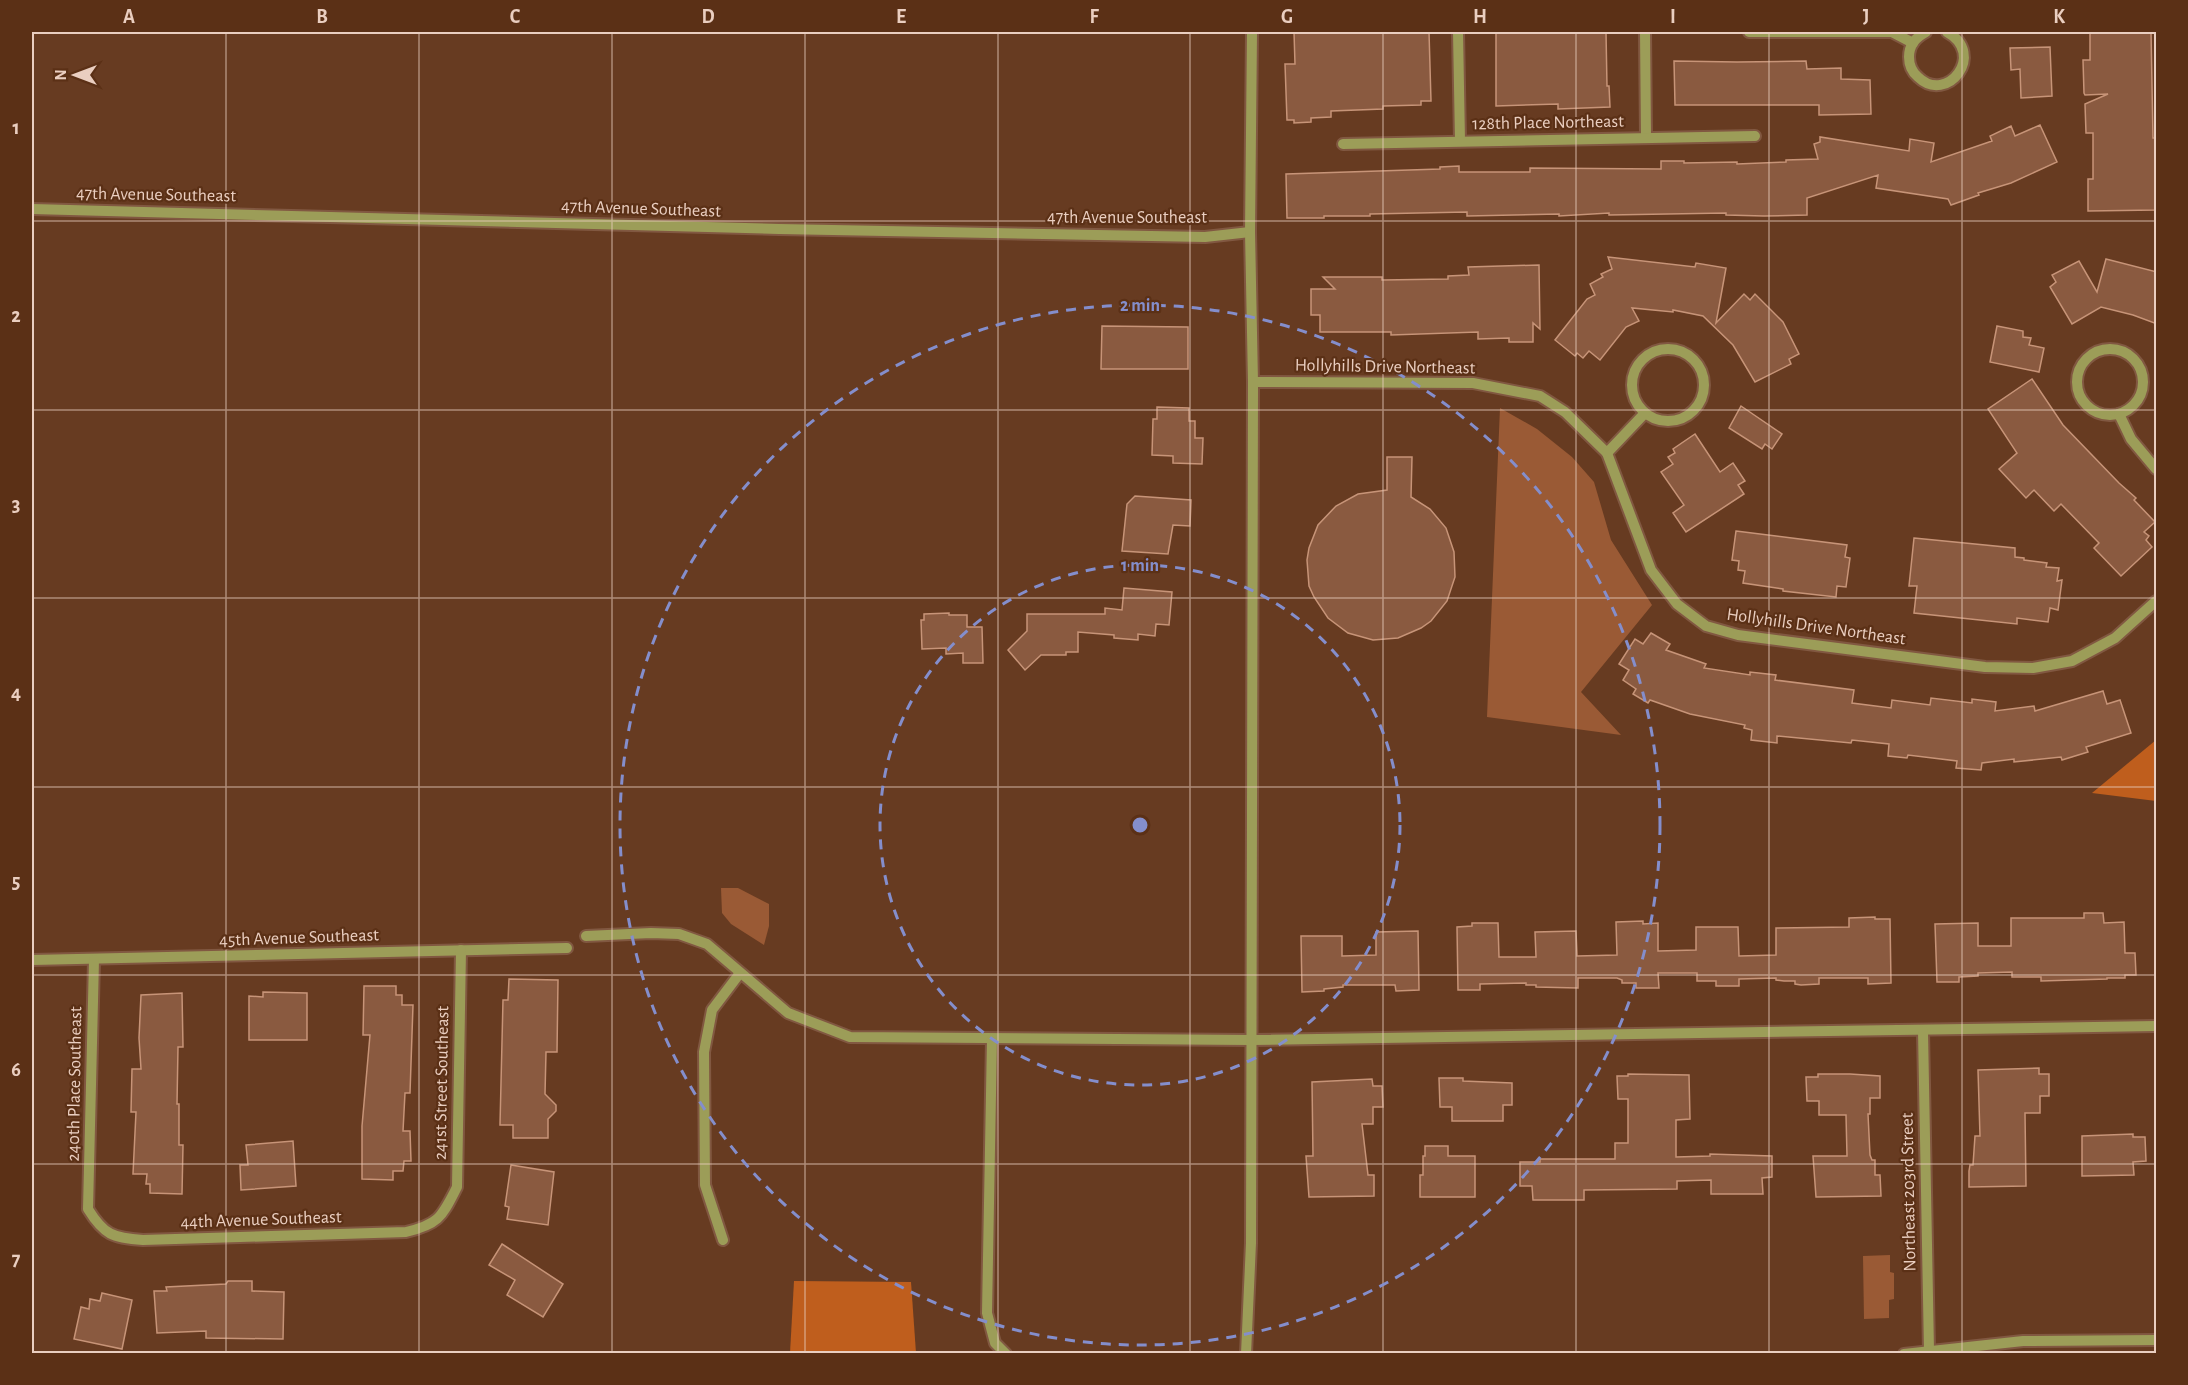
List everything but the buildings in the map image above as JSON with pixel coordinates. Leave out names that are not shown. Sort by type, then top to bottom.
[{"type":"street","points":[[1246,1353],[1251,1243],[1253,382],[1250,232],[1252,32]]},
{"type":"street","points":[[1458,32],[1460,141]]},
{"type":"street","points":[[1644,32],[1646,137]]},
{"type":"street","points":[[1749,32],[1892,32],[1913,43]]},
{"type":"street","points":[[1926,32],[1913,43],[1909,60],[1916,76],[1933,85],[1942,85],[1950,81],[1962,68],[1964,59],[1960,42],[1947,32]]},
{"type":"street","name":"128th Place Northeast","points":[[1343,144],[1755,136]]},
{"type":"street","name":"47th Avenue Southeast","points":[[32,208],[893,232],[1205,237],[1250,232]]},
{"type":"street","points":[[1663,349],[1674,349],[1686,353],[1702,371],[1703,394],[1698,405],[1690,414],[1679,420],[1655,419],[1645,413],[1637,404],[1633,393],[1632,381],[1635,370],[1642,360],[1663,349]]},
{"type":"street","points":[[2119,350],[2136,362],[2141,371],[2142,392],[2137,402],[2119,414],[2109,415],[2089,407],[2078,388],[2078,377],[2082,366],[2097,352],[2119,350]]},
{"type":"street","name":"Hollyhills Drive Northeast","points":[[1253,382],[1473,383],[1540,396],[1565,411],[1607,453],[1651,570],[1677,604],[1706,626],[1738,635],[1985,667],[2033,668],[2072,661],[2115,638],[2157,601]]},
{"type":"street","points":[[1607,453],[1645,413]]},
{"type":"street","points":[[2119,414],[2131,439],[2157,469]]},
{"type":"street","points":[[586,936],[679,934],[712,947],[788,1013],[850,1037],[1251,1040],[2157,1026]]},
{"type":"street","name":"45th Avenue Southeast","points":[[32,960],[567,948]]},
{"type":"street","name":"241st Street Southeast","points":[[442,1214],[457,1187],[461,950]]},
{"type":"street","name":"240th Place Southeast","points":[[88,1209],[94,960]]},
{"type":"street","points":[[723,1240],[705,1185],[704,1052],[712,1010],[740,973]]},
{"type":"street","name":"Northeast 203rd Street","points":[[1923,1031],[1929,1351]]},
{"type":"street","points":[[992,1039],[987,1312],[995,1343],[1006,1353]]},
{"type":"street","name":"44th Avenue Southeast","points":[[88,1209],[99,1228],[120,1239],[143,1240],[406,1232],[428,1227],[442,1214]]},
{"type":"street","points":[[1904,1353],[2023,1341],[2157,1340]]},
{"type":"shaded area","points":[[1500,408],[1537,429],[1572,457],[1594,482],[1611,540],[1652,605],[1581,692],[1621,735],[1487,717]]},
{"type":"shaded area","points":[[2156,740],[2156,801],[2092,793]]},
{"type":"shaded area","points":[[721,888],[738,888],[769,904],[769,926],[764,945],[731,924],[722,913]]},
{"type":"shaded area","points":[[1890,1255],[1890,1272],[1894,1273],[1894,1299],[1889,1300],[1889,1318],[1864,1319],[1863,1256]]},
{"type":"shaded area","points":[[794,1281],[911,1282],[916,1353],[790,1353]]}]
